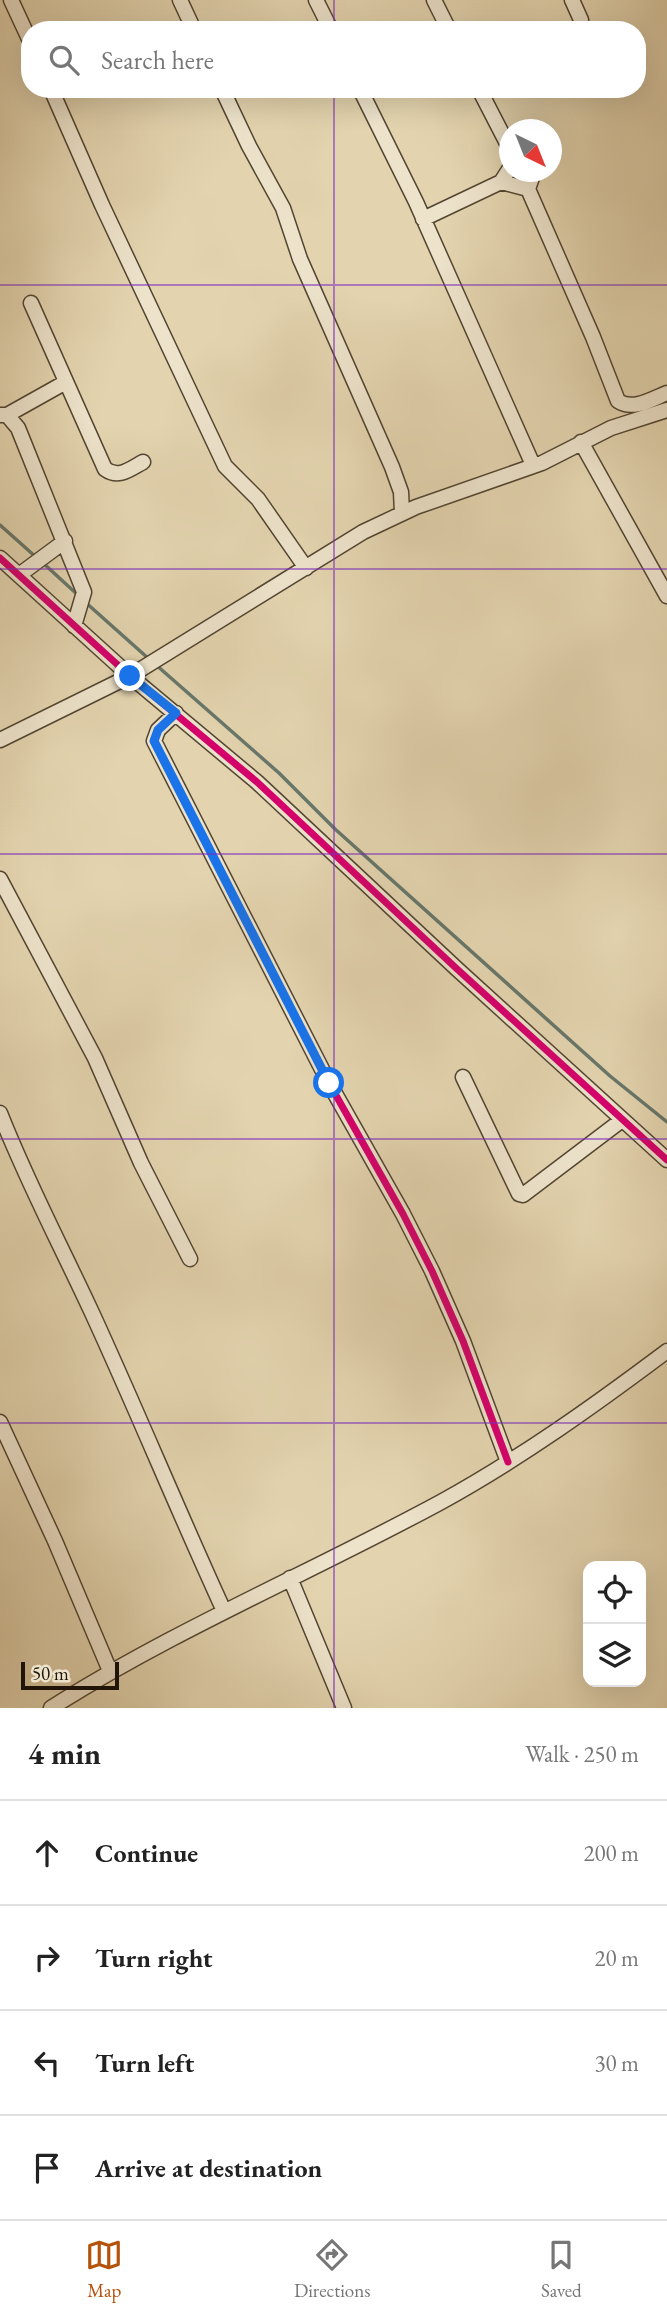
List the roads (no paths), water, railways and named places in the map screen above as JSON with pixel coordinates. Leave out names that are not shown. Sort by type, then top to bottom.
[{"type":"street","points":[[11,0],[21,22]]},
{"type":"street","points":[[180,0],[190,21]]},
{"type":"street","points":[[316,0],[326,21]]},
{"type":"street","points":[[434,0],[444,21]]},
{"type":"street","points":[[572,0],[581,20]]},
{"type":"street","points":[[55,98],[102,205],[225,466],[258,499],[306,568]]},
{"type":"street","points":[[227,98],[283,208],[300,259],[392,467],[401,492],[402,513]]},
{"type":"street","points":[[364,98],[423,219],[533,465]]},
{"type":"street","points":[[484,98],[499,129]]},
{"type":"street","points":[[423,219],[501,182],[528,189]]},
{"type":"street","points":[[530,182],[528,189],[618,401],[635,405],[667,393]]},
{"type":"street","points":[[31,303],[108,471],[120,475],[143,462]]},
{"type":"street","points":[[66,382],[4,415],[18,428],[65,541],[82,598],[74,626]]},
{"type":"street","points":[[0,740],[130,676],[363,532],[402,513],[533,465],[611,428],[667,410]]},
{"type":"street","points":[[581,442],[667,596]]},
{"type":"street","points":[[19,575],[65,541]]},
{"type":"street","points":[[0,558],[130,676],[257,782],[667,1160]]},
{"type":"street","points":[[176,713],[158,730],[154,741],[329,1083],[432,1271],[463,1341],[508,1462]]},
{"type":"street","points":[[0,879],[95,1058],[141,1163],[190,1259]]},
{"type":"street","points":[[463,1077],[519,1194],[523,1195],[622,1120]]},
{"type":"street","points":[[0,1113],[122,1379],[224,1611]]},
{"type":"street","points":[[51,1708],[110,1671],[443,1500],[508,1462],[667,1351]]},
{"type":"street","points":[[0,1422],[55,1541],[110,1671]]},
{"type":"street","points":[[290,1578],[344,1708]]},
{"type":"waterway","points":[[0,525],[37,558]]},
{"type":"waterway","points":[[43,563],[79,596]]},
{"type":"waterway","points":[[84,601],[149,659]]},
{"type":"waterway","points":[[155,664],[279,773],[335,829],[610,1076],[667,1122]]}]
